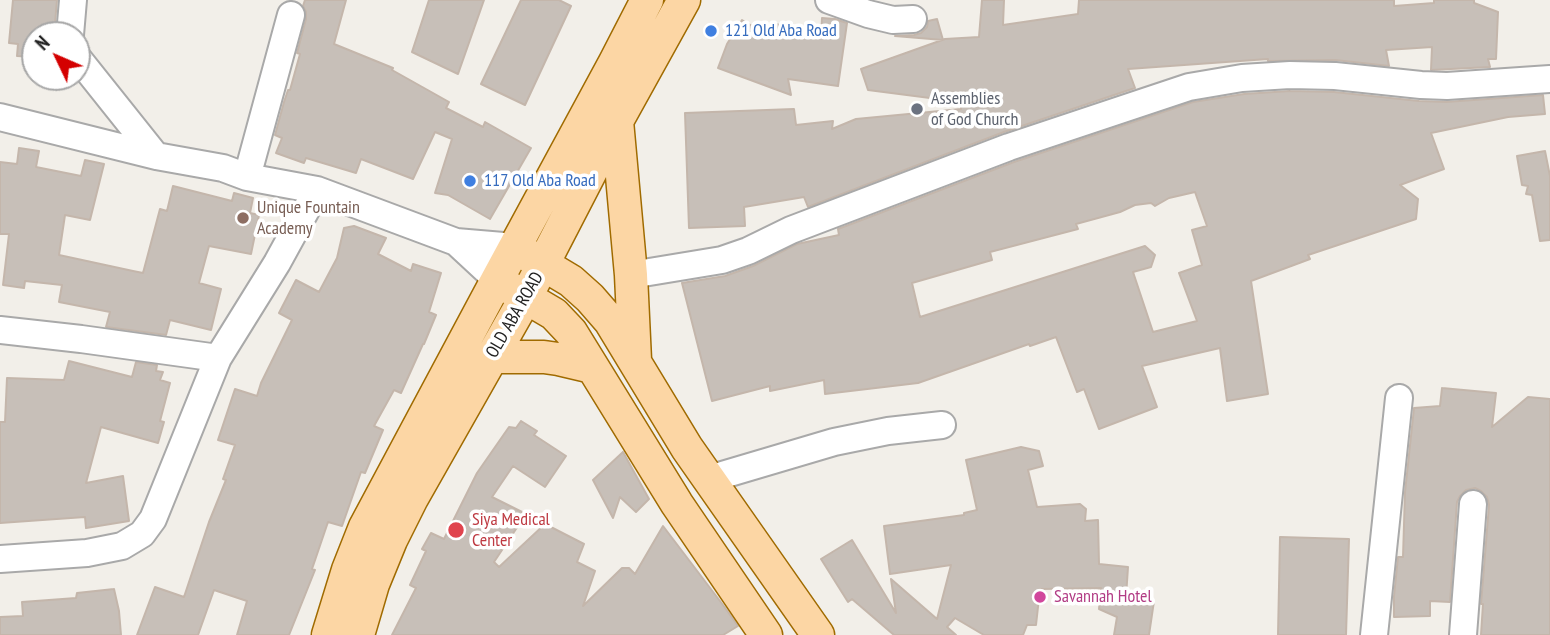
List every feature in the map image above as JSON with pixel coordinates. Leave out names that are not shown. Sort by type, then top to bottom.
[{"type":"main road","name":"OLD ABA ROAD","points":[[328,635],[348,570],[365,527],[647,0]]},
{"type":"main road","name":"OLD ABA ROAD","points":[[358,635],[373,584],[412,498],[526,298],[617,121],[684,0]]},
{"type":"main road","points":[[617,121],[631,275],[635,361]]},
{"type":"main road","points":[[515,247],[571,281],[610,321],[687,448],[818,635]]},
{"type":"main road","points":[[497,280],[543,306],[564,324],[677,504],[766,635]]},
{"type":"main road","points":[[491,357],[551,358],[592,367]]},
{"type":"street","points":[[71,21],[73,0]]},
{"type":"street","points":[[829,0],[893,20],[912,19]]},
{"type":"street","points":[[247,177],[291,15]]},
{"type":"street","points":[[91,75],[156,156]]},
{"type":"street","points":[[631,275],[722,260],[748,251],[790,230],[1009,147],[1189,87],[1241,78],[1290,75],[1335,76],[1447,86],[1550,79]]},
{"type":"street","points":[[0,117],[156,156],[223,168],[247,177],[317,190],[456,242],[515,247]]},
{"type":"street","points":[[0,559],[87,553],[122,546],[142,534],[153,519],[218,358],[317,190]]},
{"type":"street","points":[[456,242],[497,280]]},
{"type":"street","points":[[0,330],[218,358]]},
{"type":"street","points":[[1374,635],[1399,398]]},
{"type":"street","points":[[709,479],[834,442],[888,431],[942,425]]},
{"type":"street","points":[[1463,635],[1473,504]]},
{"type":"building","points":[[13,0],[57,0],[55,21],[21,21],[21,56],[17,56],[18,44],[9,43]]},
{"type":"building","points":[[305,0],[346,0],[334,44],[393,68],[392,70],[449,102],[446,108],[483,127],[485,122],[531,148],[490,219],[448,195],[435,193],[452,139],[435,132],[413,179],[361,159],[356,173],[306,158],[304,163],[276,153],[282,138],[275,135],[300,54],[297,53],[306,19],[303,6]]},
{"type":"building","points":[[429,0],[484,0],[458,74],[412,52]]},
{"type":"building","points":[[521,0],[559,0],[571,6],[525,105],[481,84]]},
{"type":"building","points":[[982,0],[1004,0],[1003,25],[1078,14],[1079,0],[1394,0],[1394,6],[1434,3],[1434,0],[1474,0],[1474,3],[1498,12],[1496,59],[1488,59],[1490,67],[1431,70],[1432,47],[1386,50],[1389,66],[1335,60],[1268,59],[1128,69],[1135,88],[1004,132],[808,207],[804,197],[744,207],[745,226],[689,228],[685,113],[794,109],[796,125],[833,121],[832,129],[856,119],[961,109],[961,102],[868,90],[861,69],[945,39],[979,37]]},
{"type":"building","points":[[822,18],[847,23],[838,86],[788,79],[791,95],[718,68],[727,44],[742,20],[769,36],[773,23],[821,38]]},
{"type":"building","points":[[937,19],[943,40],[895,36],[921,33],[927,27],[928,21]]},
{"type":"building","points":[[1334,92],[1446,102],[1543,95],[1545,114],[1508,117],[1431,133],[1444,169],[1400,185],[1418,199],[1416,219],[1308,255],[1310,259],[1251,281],[1268,394],[1227,401],[1220,348],[1142,366],[1157,407],[1099,429],[1084,389],[1077,392],[1056,337],[918,383],[825,394],[824,380],[770,391],[770,386],[712,401],[682,283],[725,276],[753,266],[797,244],[839,235],[838,229],[1014,162],[1193,102],[1244,94]],"holes":[[[1195,192],[1207,226],[1192,230],[1202,265],[1179,273],[1197,321],[1153,332],[1133,272],[1151,267],[1155,255],[1145,246],[920,317],[912,283],[992,260],[990,252],[1078,229],[1076,224],[1135,205],[1151,203],[1155,206],[1169,198]]]},
{"type":"building","points":[[19,148],[39,151],[36,167],[81,176],[85,160],[104,164],[90,220],[65,215],[59,255],[133,271],[143,273],[160,209],[167,211],[173,186],[232,201],[234,193],[253,198],[250,213],[259,215],[251,254],[209,246],[199,283],[221,289],[211,330],[170,320],[166,335],[106,327],[110,312],[59,302],[62,285],[25,281],[24,288],[3,285],[9,234],[0,234],[0,162],[17,164]]},
{"type":"building","points":[[1545,151],[1550,176],[1550,240],[1540,241],[1532,195],[1526,194],[1528,186],[1522,185],[1517,156]]},
{"type":"building","points":[[354,226],[386,238],[378,254],[411,271],[413,264],[441,273],[429,312],[436,315],[401,393],[394,390],[374,426],[383,430],[365,473],[361,472],[342,526],[328,522],[312,569],[315,570],[289,635],[237,635],[247,601],[214,590],[198,635],[137,635],[155,587],[184,597],[226,480],[223,479],[235,445],[218,440],[235,389],[257,396],[292,320],[279,313],[296,280],[319,292],[337,258],[344,228]]},
{"type":"building","points":[[69,361],[132,377],[136,362],[157,365],[156,371],[163,372],[160,380],[170,383],[160,421],[164,422],[158,443],[101,427],[86,483],[123,476],[129,521],[86,528],[85,517],[0,523],[0,422],[5,422],[7,378],[64,380]]},
{"type":"building","points":[[1442,388],[1496,393],[1492,427],[1528,397],[1550,399],[1550,635],[1481,635],[1489,505],[1487,497],[1475,488],[1466,490],[1457,502],[1450,602],[1430,601],[1430,616],[1394,617],[1398,557],[1403,557],[1405,492],[1414,408],[1440,406]]},
{"type":"building","points":[[521,421],[537,431],[534,435],[566,456],[545,487],[513,466],[492,497],[526,514],[494,562],[499,567],[545,524],[584,544],[577,562],[595,571],[583,606],[622,568],[629,568],[635,574],[663,526],[738,626],[723,635],[392,635],[416,588],[410,585],[426,551],[422,549],[431,533],[444,539],[477,473],[509,427],[516,428]]},
{"type":"building","points":[[1021,447],[1039,451],[1043,466],[1028,470],[1037,507],[1080,504],[1086,509],[1085,521],[1098,520],[1099,564],[1128,567],[1126,597],[1154,601],[1149,635],[1114,635],[1117,617],[1099,609],[1101,588],[1040,589],[1036,625],[1027,625],[1023,635],[984,635],[955,618],[947,627],[956,635],[894,635],[852,599],[848,602],[821,559],[852,540],[896,613],[891,579],[937,619],[951,565],[890,574],[884,526],[964,515],[977,510],[966,460]]},
{"type":"building","points":[[623,452],[649,499],[636,512],[620,497],[613,518],[593,480]]},
{"type":"building","points":[[1280,537],[1349,539],[1346,635],[1278,635]]},
{"type":"building","points":[[114,589],[121,635],[0,635],[0,617],[23,616],[22,602],[76,598],[77,593]]},
{"type":"place","name":"121 Old Aba Road","points":[[711,31]]},
{"type":"place","name":"Assemblies of God Church","points":[[917,109]]},
{"type":"place","name":"117 Old Aba Road","points":[[470,181]]},
{"type":"place","name":"Unique Fountain Academy","points":[[243,218]]},
{"type":"place","name":"Siya Medical Center","points":[[456,530]]},
{"type":"place","name":"Savannah Hotel","points":[[1040,597]]}]
